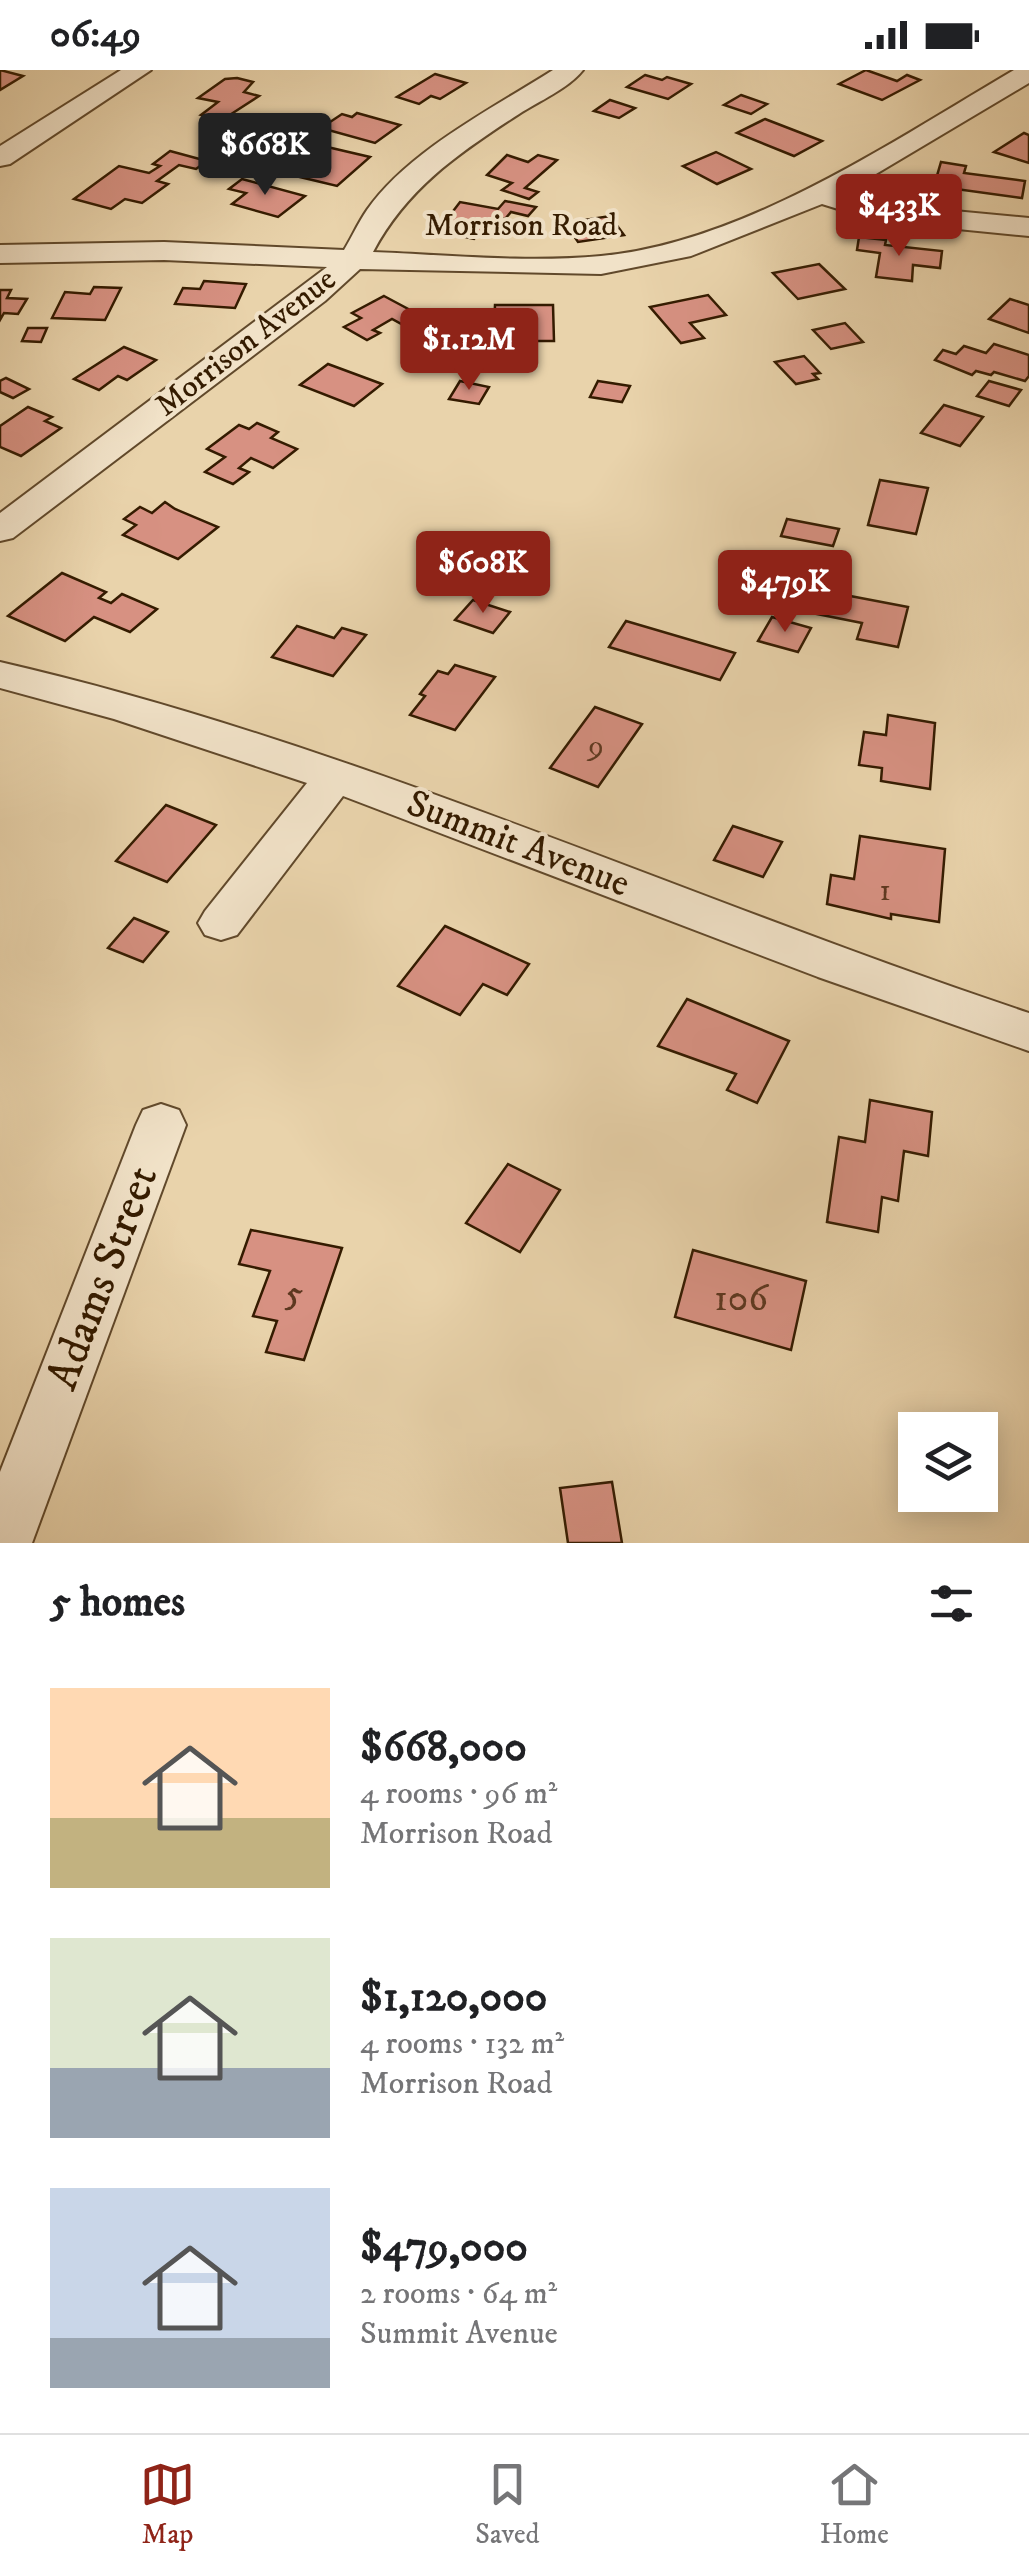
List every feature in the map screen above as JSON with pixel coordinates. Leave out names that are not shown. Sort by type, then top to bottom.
[{"type":"street","points":[[0,158],[138,70]]},
{"type":"street","name":"Morrison Avenue","points":[[0,530],[314,295],[354,258],[380,212],[414,176],[468,135],[570,70]]},
{"type":"street","name":"Morrison Road","points":[[0,254],[164,251],[465,264],[600,265],[681,250],[821,196],[1029,72]]},
{"type":"street","points":[[821,196],[877,212],[1029,227]]},
{"type":"street","name":"Summit Avenue","points":[[0,674],[159,719],[476,826],[916,995],[1029,1032]]},
{"type":"street","points":[[221,923],[335,777]]},
{"type":"street","name":"Adams Street","points":[[2,1543],[160,1125]]},
{"type":"building","points":[[0,70],[23,76],[0,90]]},
{"type":"building","points":[[866,70],[897,81],[907,75],[920,80],[882,100],[839,84]]},
{"type":"building","points":[[435,74],[466,83],[440,99],[431,96],[419,104],[397,97]]},
{"type":"building","points":[[645,75],[691,84],[668,99],[627,87]]},
{"type":"building","points":[[225,79],[253,82],[244,92],[259,96],[222,120],[201,115],[218,102],[198,98]]},
{"type":"building","points":[[741,95],[767,104],[751,114],[724,105]]},
{"type":"building","points":[[610,100],[635,108],[619,118],[594,111]]},
{"type":"building","points":[[357,113],[400,125],[375,143],[321,128],[342,114],[352,117]]},
{"type":"building","points":[[765,119],[822,141],[794,156],[737,133]]},
{"type":"building","points":[[1024,133],[1029,135],[1029,163],[994,152]]},
{"type":"building","points":[[323,146],[370,157],[337,186],[300,177],[321,159],[310,156]]},
{"type":"building","points":[[170,151],[207,161],[196,169],[179,165],[157,181],[168,184],[142,203],[125,199],[111,209],[74,199],[119,166],[149,173],[160,166],[153,164]]},
{"type":"building","points":[[716,152],[751,169],[717,184],[683,166]]},
{"type":"building","points":[[507,155],[528,162],[538,155],[557,160],[525,188],[538,192],[529,199],[502,190],[512,183],[487,175]]},
{"type":"building","points":[[941,162],[966,166],[964,173],[1025,181],[1022,198],[934,186]]},
{"type":"building","points":[[242,179],[305,196],[278,217],[232,204],[246,193],[229,189]]},
{"type":"building","points":[[505,201],[536,207],[528,216],[511,212],[505,219],[495,217],[474,239],[438,231],[460,202],[498,209]]},
{"type":"building","points":[[610,216],[624,235],[578,242],[565,223]]},
{"type":"building","points":[[859,237],[886,240],[885,245],[942,251],[940,268],[913,265],[912,281],[876,277],[880,253],[857,250]]},
{"type":"building","points":[[819,264],[845,289],[798,299],[773,273]]},
{"type":"building","points":[[204,281],[246,284],[235,308],[175,304],[183,288],[200,289]]},
{"type":"building","points":[[94,287],[121,288],[105,320],[52,318],[65,292],[90,294]]},
{"type":"building","points":[[0,290],[11,290],[7,298],[27,299],[18,314],[4,313],[0,320]]},
{"type":"building","points":[[708,295],[726,315],[690,323],[704,338],[681,343],[650,307]]},
{"type":"building","points":[[384,296],[425,318],[407,327],[392,319],[373,330],[380,333],[367,340],[344,327],[361,318],[352,313]]},
{"type":"building","points":[[1010,299],[1029,305],[1029,333],[989,319]]},
{"type":"building","points":[[495,305],[553,305],[554,341],[516,341],[516,330],[494,330]]},
{"type":"building","points":[[845,323],[863,342],[831,349],[813,330]]},
{"type":"building","points":[[28,328],[47,328],[41,342],[22,341]]},
{"type":"building","points":[[994,344],[1029,355],[1029,376],[1025,381],[994,372],[991,375],[976,371],[972,375],[935,360],[943,350],[956,354],[964,346],[986,353]]},
{"type":"building","points":[[124,347],[156,360],[127,380],[118,376],[99,390],[74,379]]},
{"type":"building","points":[[804,356],[820,373],[813,374],[818,379],[796,384],[775,362]]},
{"type":"building","points":[[328,364],[382,384],[354,406],[300,385]]},
{"type":"building","points":[[6,378],[29,389],[13,398],[0,392],[0,381]]},
{"type":"building","points":[[460,381],[489,387],[479,404],[449,399]]},
{"type":"building","points":[[598,381],[630,386],[622,402],[590,397]]},
{"type":"building","points":[[989,381],[1021,390],[1009,406],[977,396]]},
{"type":"building","points":[[944,405],[983,417],[960,446],[921,433]]},
{"type":"building","points":[[28,407],[52,417],[45,421],[61,428],[21,456],[0,447],[0,426]]},
{"type":"building","points":[[257,423],[278,432],[271,438],[297,449],[273,468],[251,458],[239,468],[249,472],[233,484],[205,472],[225,457],[207,449],[239,425],[249,429]]},
{"type":"building","points":[[880,480],[928,488],[916,534],[868,525]]},
{"type":"building","points":[[165,502],[218,527],[178,559],[123,535],[136,525],[124,519],[140,507],[152,513]]},
{"type":"building","points":[[787,519],[839,529],[833,546],[781,536]]},
{"type":"building","points":[[62,573],[106,592],[99,598],[111,603],[122,594],[157,609],[130,632],[94,617],[65,641],[8,616]]},
{"type":"building","points":[[824,591],[908,607],[898,647],[857,639],[862,623],[817,614]]},
{"type":"building","points":[[473,600],[510,612],[493,633],[455,620]]},
{"type":"building","points":[[772,617],[811,628],[798,652],[758,641]]},
{"type":"building","points":[[626,621],[735,653],[720,680],[609,647]]},
{"type":"building","points":[[297,626],[334,638],[342,628],[366,635],[333,676],[272,657]]},
{"type":"building","points":[[455,665],[495,677],[455,730],[410,715],[438,671],[448,674]]},
{"type":"building","points":[[595,707],[642,724],[598,787],[550,768]]},
{"type":"building","points":[[888,715],[935,723],[930,789],[881,781],[882,768],[859,765],[864,732],[886,735]]},
{"type":"building","points":[[166,805],[216,825],[167,882],[116,861]]},
{"type":"building","points":[[733,826],[782,842],[763,877],[714,860]]},
{"type":"building","points":[[860,836],[945,849],[939,922],[891,914],[891,919],[827,904],[831,875],[854,879]]},
{"type":"building","points":[[134,918],[168,932],[143,962],[108,948]]},
{"type":"building","points":[[445,926],[529,964],[507,995],[483,984],[460,1015],[398,986]]},
{"type":"building","points":[[687,999],[789,1041],[757,1103],[727,1090],[736,1074],[658,1046]]},
{"type":"building","points":[[870,1100],[932,1112],[928,1156],[904,1151],[898,1201],[882,1197],[878,1232],[827,1222],[839,1137],[865,1142]]},
{"type":"building","points":[[508,1164],[560,1190],[520,1252],[466,1223]]},
{"type":"building","points":[[251,1230],[342,1248],[304,1360],[266,1352],[277,1321],[253,1316],[270,1271],[239,1264]]},
{"type":"building","points":[[693,1250],[806,1281],[791,1350],[675,1317]]},
{"type":"building","points":[[612,1482],[622,1543],[568,1543],[560,1488]]}]
